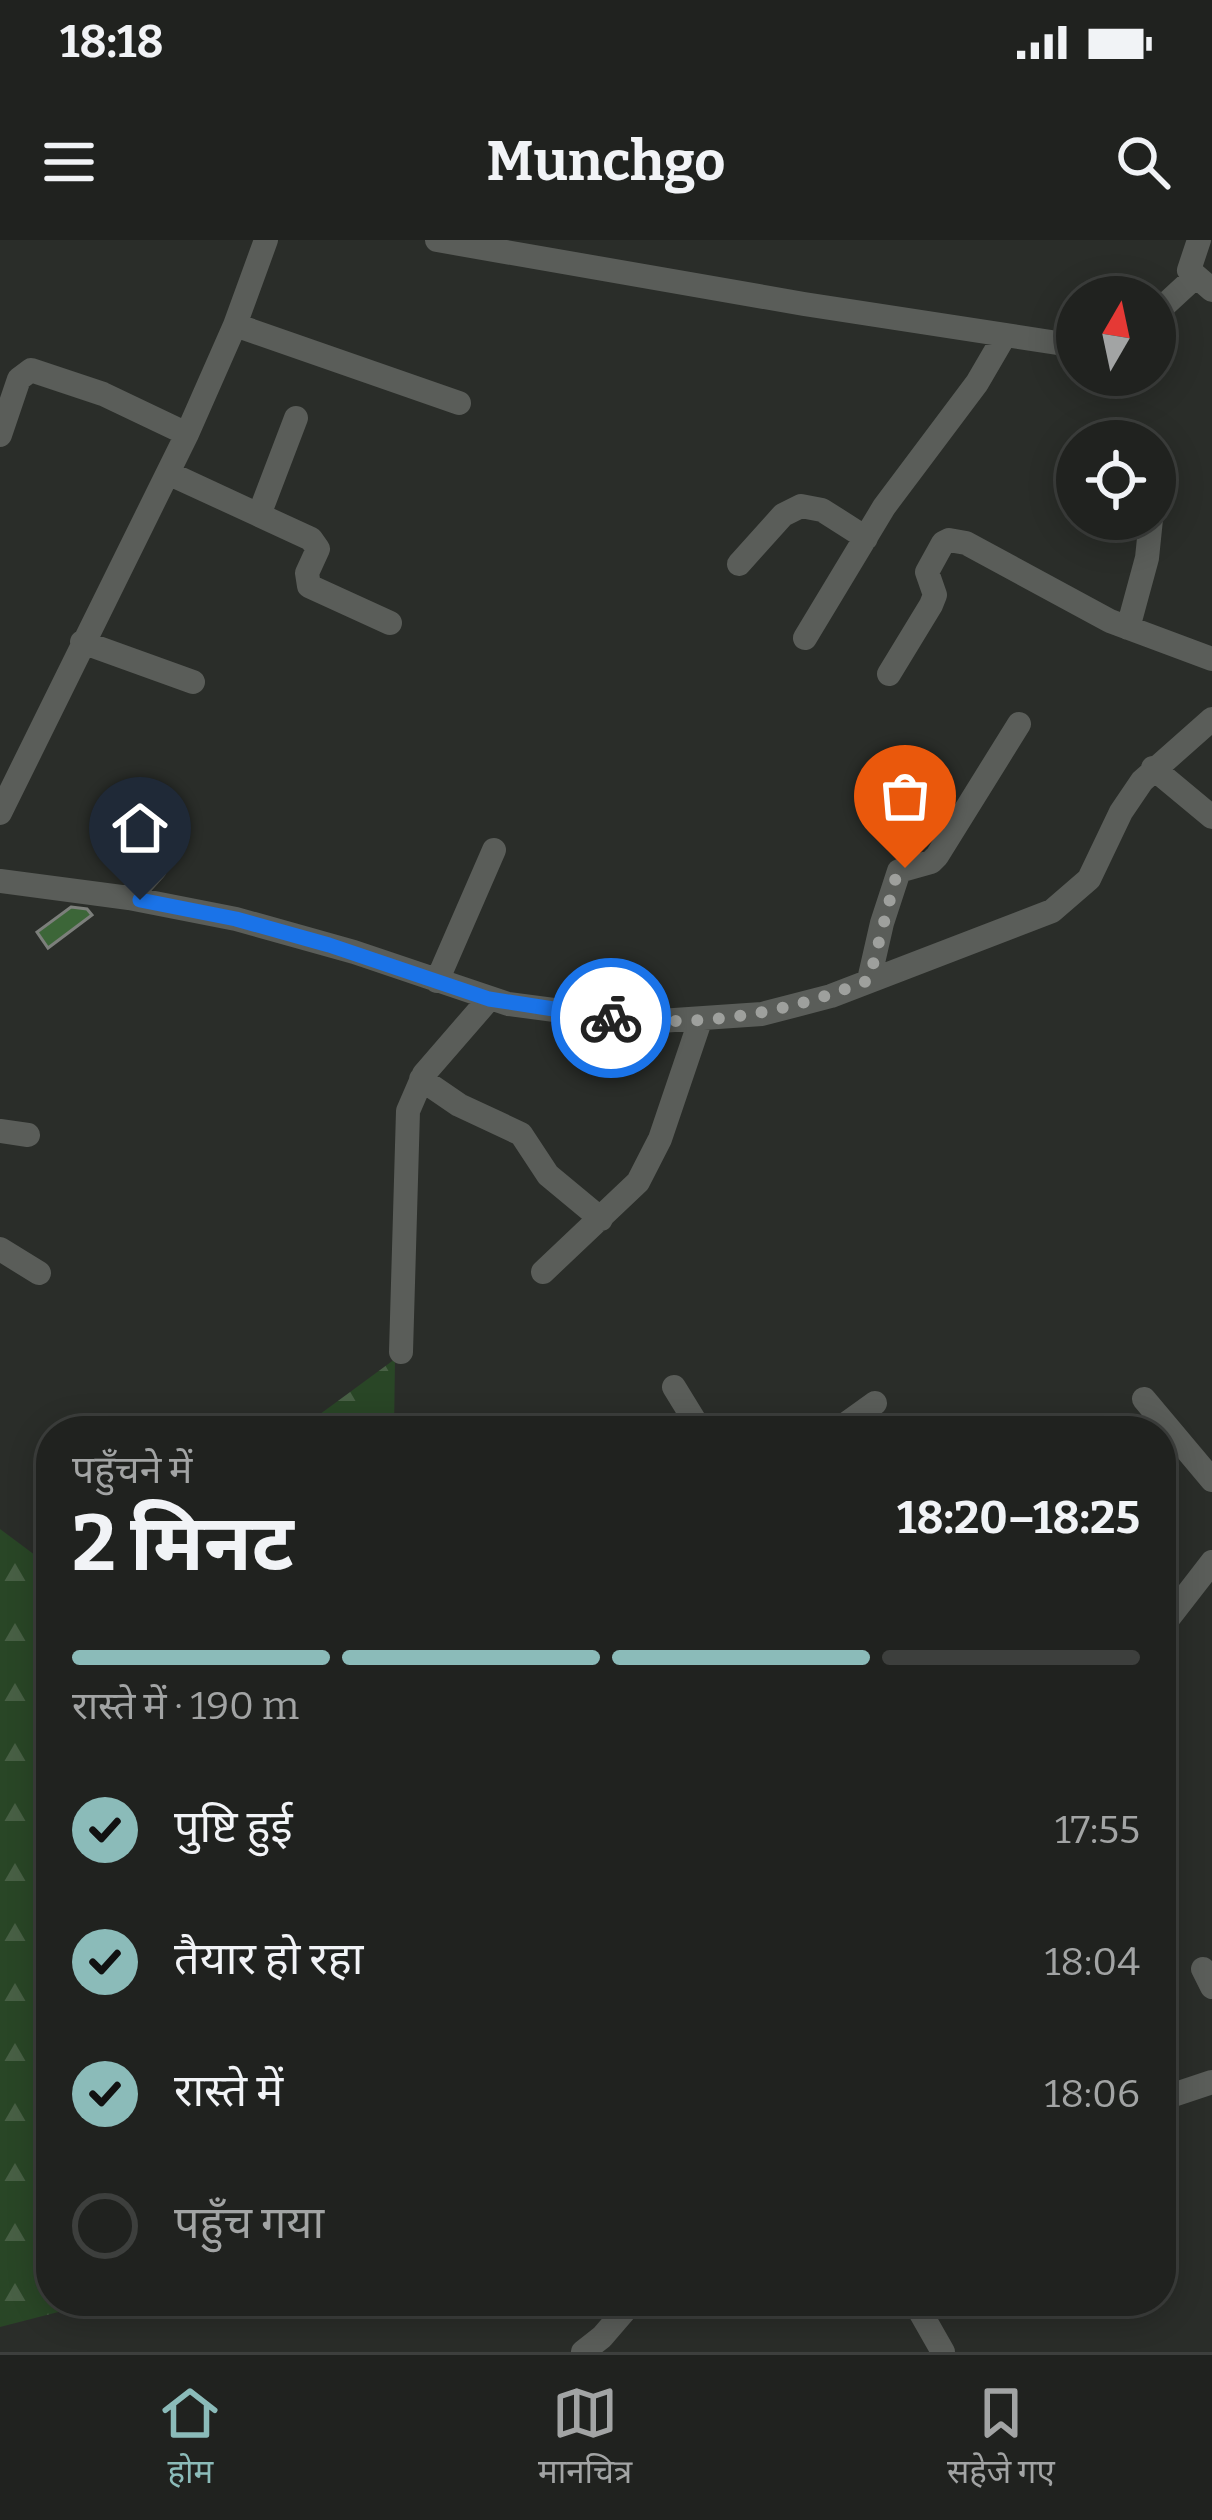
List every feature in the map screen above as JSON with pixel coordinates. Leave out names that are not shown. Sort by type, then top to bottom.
[{"type":"street","points":[[0,813],[187,434],[236,326],[266,240]]},
{"type":"street","points":[[437,240],[1056,343]]},
{"type":"street","points":[[1176,301],[1203,284],[1188,264],[1199,240]]},
{"type":"street","points":[[236,326],[459,403]]},
{"type":"street","points":[[805,638],[866,538],[1005,335]]},
{"type":"street","points":[[0,435],[19,379],[31,370],[103,394],[187,434]]},
{"type":"street","points":[[259,515],[296,418]]},
{"type":"street","points":[[168,472],[316,543],[316,557],[306,579],[309,586],[389,623]]},
{"type":"street","points":[[739,564],[783,515],[800,506],[822,510],[866,538]]},
{"type":"street","points":[[889,674],[931,605],[935,595],[929,565],[950,540],[966,543],[1128,628],[1212,659]]},
{"type":"street","points":[[1128,628],[1149,540]]},
{"type":"street","points":[[82,643],[193,682]]},
{"type":"street","points":[[0,881],[129,898],[236,919],[489,999],[645,1022],[700,1021],[802,1005],[1038,917],[1073,896],[1096,867],[1128,799],[1153,768],[1212,719]]},
{"type":"street","points":[[869,980],[899,871],[937,856],[1019,724]]},
{"type":"street","points":[[1153,768],[1212,818]]},
{"type":"street","points":[[116,823],[158,859],[129,898]]},
{"type":"street","points":[[437,981],[494,850]]},
{"type":"street","points":[[400,1352],[408,1111],[421,1079],[489,999]]},
{"type":"street","points":[[543,1272],[638,1182],[660,1139],[700,1021]]},
{"type":"street","points":[[421,1079],[459,1105],[521,1134],[548,1175],[601,1219]]},
{"type":"street","points":[[0,1131],[28,1136]]},
{"type":"street","points":[[0,1249],[39,1273]]},
{"type":"street","points":[[674,1387],[692,1416]]},
{"type":"street","points":[[1144,1399],[1158,1416]]},
{"type":"street","points":[[857,1416],[875,1403]]},
{"type":"street","points":[[1176,1437],[1212,1480]]},
{"type":"street","points":[[1176,1609],[1212,1562]]},
{"type":"street","points":[[1176,2093],[1212,2082]]},
{"type":"street","points":[[583,2352],[620,2316]]},
{"type":"street","points":[[923,2316],[943,2352]]},
{"type":"green space","points":[[395,1359],[394,1416],[317,1416]]},
{"type":"green space","points":[[0,1529],[36,1556],[36,2316],[43,2316],[0,2327]]},
{"type":"building","points":[[71,907],[87,909],[92,915],[48,948],[37,932]]},
{"type":"way so far","points":[[611,1018],[672,1022],[762,1014],[831,996],[869,980],[895,880],[905,868]]},
{"type":"route","points":[[140,900],[236,919],[329,945],[508,1004],[611,1018]]}]
